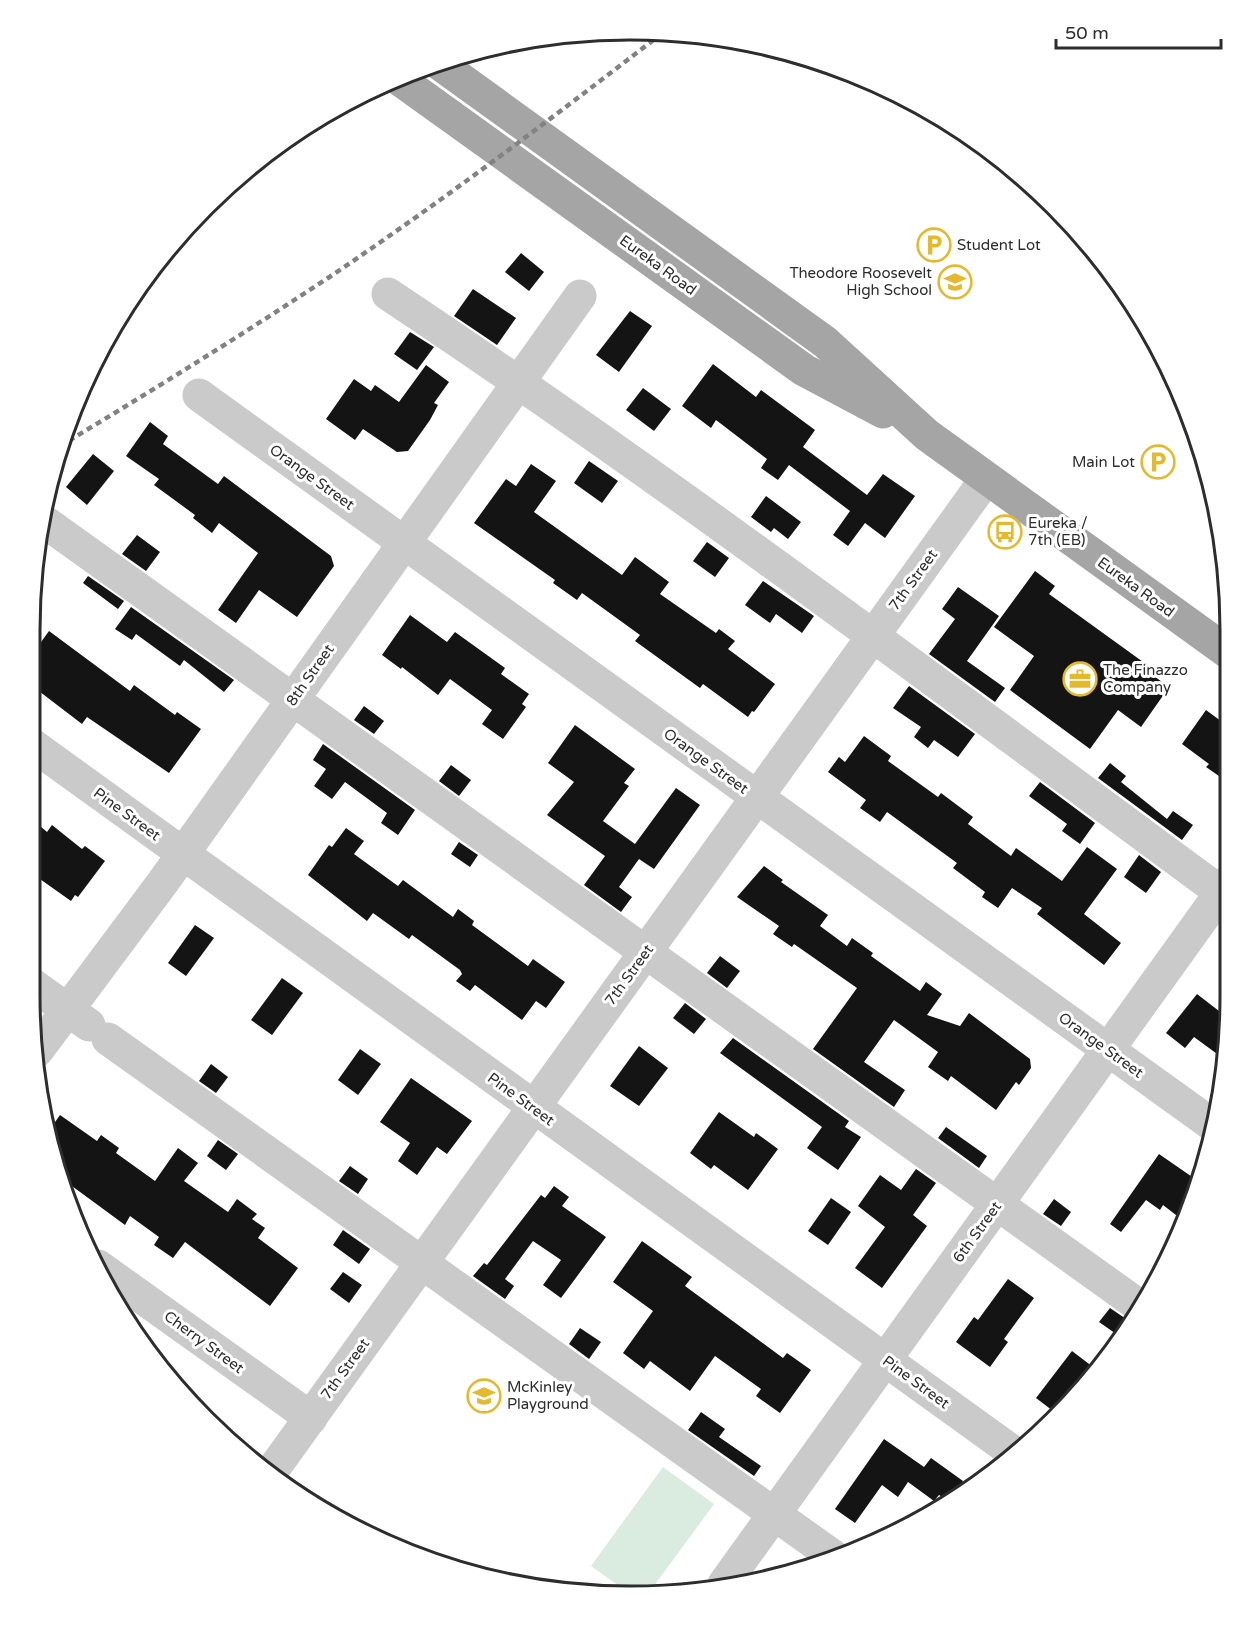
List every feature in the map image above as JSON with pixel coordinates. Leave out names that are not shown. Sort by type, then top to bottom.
[{"type":"main road","name":"Eureka Road","points":[[448,70],[825,342],[927,435],[1220,647]]},
{"type":"main road","name":"Eureka Road","points":[[406,84],[804,370],[927,435]]},
{"type":"street","points":[[388,294],[519,381],[1220,885]]},
{"type":"street","name":"8th Street","points":[[43,1048],[88,1024],[182,854],[580,296]]},
{"type":"street","name":"Orange Street","points":[[199,394],[402,543],[1206,1120]]},
{"type":"street","name":"7th Street","points":[[275,1467],[986,479]]},
{"type":"street","points":[[50,526],[1134,1302]]},
{"type":"street","name":"Pine Street","points":[[40,751],[1008,1448]]},
{"type":"street","name":"6th Street","points":[[729,1576],[1108,1050],[1220,899]]},
{"type":"street","points":[[40,990],[826,1551]]},
{"type":"street","name":"Cherry Street","points":[[111,1275],[310,1418]]},
{"type":"green space","points":[[663,1467],[714,1504],[655,1585],[618,1585],[591,1566]]},
{"type":"building","points":[[521,253],[544,272],[529,291],[505,272]]},
{"type":"building","points":[[473,289],[516,318],[497,345],[454,316]]},
{"type":"building","points":[[630,311],[652,326],[619,372],[596,355]]},
{"type":"building","points":[[410,332],[434,347],[417,370],[394,354]]},
{"type":"building","points":[[713,364],[756,397],[761,390],[815,430],[803,447],[867,495],[883,474],[915,496],[885,538],[865,523],[848,546],[833,535],[850,511],[789,465],[778,480],[761,468],[767,459],[716,420],[711,428],[682,406]]},
{"type":"building","points":[[426,365],[449,382],[434,403],[438,405],[430,420],[408,451],[397,452],[363,429],[355,440],[326,419],[354,379],[371,391],[375,385],[399,402]]},
{"type":"building","points":[[643,388],[671,409],[654,431],[626,410]]},
{"type":"building","points":[[150,422],[168,436],[163,444],[218,484],[224,476],[331,556],[334,566],[297,617],[259,590],[236,623],[218,610],[258,553],[219,523],[212,533],[193,518],[195,515],[154,485],[159,479],[126,456]]},
{"type":"building","points":[[93,454],[114,471],[87,505],[66,487]]},
{"type":"building","points":[[589,461],[618,481],[602,503],[574,483]]},
{"type":"building","points":[[531,464],[556,481],[534,512],[622,575],[635,557],[669,582],[660,594],[716,633],[719,629],[735,641],[728,649],[775,684],[754,712],[752,711],[748,717],[703,684],[700,688],[635,641],[640,635],[582,593],[577,600],[553,583],[555,580],[474,523],[506,479],[516,486]]},
{"type":"building","points":[[766,496],[801,522],[788,539],[774,528],[771,532],[751,517]]},
{"type":"building","points":[[137,535],[160,552],[146,571],[122,554]]},
{"type":"building","points":[[707,542],[729,558],[715,577],[693,561]]},
{"type":"building","name":"The Finazzo Company","points":[[1035,571],[1055,586],[1049,594],[1150,667],[1147,671],[1169,687],[1141,727],[1118,710],[1090,749],[1010,690],[1034,656],[994,627]]},
{"type":"building","points":[[88,576],[124,601],[118,609],[83,583]]},
{"type":"building","points":[[763,581],[814,616],[802,633],[776,614],[770,623],[745,605]]},
{"type":"building","points":[[958,587],[999,616],[967,661],[1005,688],[995,702],[929,654],[955,619],[942,609]]},
{"type":"building","points":[[131,607],[234,680],[224,692],[184,660],[180,666],[136,634],[132,640],[115,629]]},
{"type":"building","points":[[410,615],[447,642],[455,632],[505,668],[501,674],[529,694],[522,704],[526,707],[503,739],[482,724],[492,710],[450,679],[438,695],[402,667],[401,669],[382,655]]},
{"type":"building","points":[[49,631],[130,691],[134,685],[175,715],[177,712],[201,729],[169,773],[87,717],[82,724],[40,692],[40,644]]},
{"type":"building","points":[[909,686],[975,734],[958,757],[934,740],[928,748],[914,737],[921,727],[893,708]]},
{"type":"building","points":[[364,706],[384,721],[374,734],[354,720]]},
{"type":"building","points":[[1206,710],[1220,720],[1220,777],[1206,767],[1209,764],[1182,744]]},
{"type":"building","points":[[575,725],[635,769],[624,783],[629,786],[603,821],[635,844],[676,788],[700,805],[654,869],[639,859],[619,887],[632,897],[621,912],[584,885],[605,856],[547,815],[574,782],[548,763]]},
{"type":"building","points":[[864,736],[891,756],[888,761],[938,797],[941,793],[973,817],[968,824],[1011,856],[1016,848],[1062,881],[1087,847],[1117,869],[1084,914],[1121,943],[1104,965],[1037,914],[1042,908],[1012,888],[998,908],[982,897],[985,892],[953,868],[957,863],[887,812],[880,822],[860,808],[866,800],[828,772],[839,757],[845,762]]},
{"type":"building","points":[[323,744],[415,810],[398,835],[381,823],[387,813],[345,782],[332,799],[314,786],[326,769],[313,760]]},
{"type":"building","points":[[1110,763],[1126,776],[1121,782],[1167,819],[1173,811],[1193,825],[1182,840],[1098,778]]},
{"type":"building","points":[[451,765],[471,780],[459,796],[439,781]]},
{"type":"building","points":[[1040,782],[1095,823],[1080,844],[1062,831],[1067,824],[1029,796]]},
{"type":"building","points":[[52,825],[82,849],[85,846],[105,861],[78,897],[75,895],[71,901],[40,879],[40,826],[47,832]]},
{"type":"building","points":[[346,828],[364,841],[354,854],[398,886],[403,880],[453,917],[458,909],[474,921],[472,925],[528,966],[533,959],[565,982],[546,1008],[536,1001],[522,1020],[475,985],[470,991],[456,981],[462,974],[460,970],[412,935],[409,939],[373,913],[367,921],[308,875],[329,845],[332,847]]},
{"type":"building","points":[[459,842],[478,855],[470,867],[451,854]]},
{"type":"building","points":[[1139,855],[1161,872],[1146,893],[1124,877]]},
{"type":"building","points":[[764,866],[783,880],[781,882],[828,915],[820,926],[847,946],[852,938],[873,953],[871,956],[920,991],[926,982],[942,994],[927,1015],[960,1026],[969,1013],[1030,1059],[1031,1068],[1019,1085],[1016,1082],[996,1110],[951,1076],[948,1081],[928,1067],[938,1052],[894,1020],[864,1062],[905,1090],[894,1107],[813,1049],[857,988],[794,944],[792,947],[773,934],[779,926],[737,897]]},
{"type":"building","points":[[195,925],[214,938],[186,976],[168,963]]},
{"type":"building","points":[[720,956],[740,971],[727,988],[707,973]]},
{"type":"building","points":[[282,978],[303,993],[272,1035],[251,1020]]},
{"type":"building","points":[[1197,994],[1219,1011],[1216,1053],[1194,1037],[1185,1048],[1166,1033]]},
{"type":"building","points":[[685,1003],[706,1019],[694,1034],[673,1018]]},
{"type":"building","points":[[733,1038],[849,1121],[845,1127],[861,1137],[838,1170],[807,1148],[822,1127],[720,1053]]},
{"type":"building","points":[[639,1046],[668,1068],[639,1106],[610,1086]]},
{"type":"building","points":[[360,1049],[381,1064],[358,1095],[338,1080]]},
{"type":"building","points":[[211,1064],[228,1077],[216,1093],[199,1081]]},
{"type":"building","points":[[411,1078],[472,1121],[447,1154],[437,1147],[417,1175],[398,1161],[410,1143],[380,1122]]},
{"type":"building","points":[[719,1112],[754,1137],[756,1133],[778,1149],[748,1190],[714,1165],[711,1169],[690,1153]]},
{"type":"building","points":[[60,1115],[97,1141],[101,1135],[119,1148],[116,1153],[155,1181],[178,1148],[198,1163],[184,1181],[228,1212],[237,1199],[257,1214],[252,1219],[265,1228],[258,1238],[298,1268],[270,1306],[185,1242],[173,1258],[154,1245],[159,1237],[130,1216],[125,1225],[73,1186],[55,1122]]},
{"type":"building","points":[[946,1127],[987,1156],[979,1168],[938,1138]]},
{"type":"building","points":[[218,1140],[238,1154],[226,1170],[207,1156]]},
{"type":"building","points":[[1159,1154],[1191,1176],[1177,1216],[1163,1205],[1160,1210],[1146,1200],[1121,1232],[1110,1224]]},
{"type":"building","points":[[350,1166],[368,1179],[358,1194],[339,1181]]},
{"type":"building","points":[[916,1169],[936,1183],[913,1215],[927,1226],[882,1288],[855,1268],[885,1227],[858,1206],[880,1175],[901,1190]]},
{"type":"building","points":[[554,1186],[569,1197],[562,1206],[606,1237],[561,1298],[543,1285],[561,1260],[533,1241],[505,1279],[514,1286],[505,1299],[473,1276],[484,1263],[487,1265],[541,1195],[545,1198]]},
{"type":"building","points":[[831,1198],[851,1212],[828,1245],[808,1231]]},
{"type":"building","points":[[1054,1199],[1071,1212],[1061,1226],[1043,1214]]},
{"type":"building","points":[[343,1230],[370,1249],[359,1264],[333,1245]]},
{"type":"building","points":[[642,1241],[692,1277],[685,1286],[783,1358],[787,1353],[811,1370],[780,1413],[756,1396],[761,1389],[715,1356],[690,1391],[650,1361],[644,1369],[623,1353],[653,1311],[613,1282]]},
{"type":"building","points":[[343,1272],[362,1285],[349,1303],[330,1289]]},
{"type":"building","points":[[1008,1279],[1034,1298],[1004,1339],[1008,1342],[990,1367],[956,1342],[974,1317],[978,1320]]},
{"type":"building","points":[[1110,1308],[1124,1318],[1114,1332],[1099,1322]]},
{"type":"building","points":[[580,1328],[601,1342],[589,1359],[569,1344]]},
{"type":"building","points":[[1072,1351],[1090,1365],[1051,1409],[1036,1398]]},
{"type":"building","points":[[701,1412],[725,1429],[719,1437],[761,1466],[754,1476],[688,1430]]},
{"type":"building","points":[[884,1439],[924,1467],[931,1458],[963,1481],[942,1496],[939,1495],[934,1501],[908,1482],[898,1497],[882,1485],[855,1523],[835,1509]]},
{"type":"railway","points":[[73,438],[328,278],[499,157],[652,41]]},
{"type":"place","name":"Student Lot","points":[[934,245]]},
{"type":"place","name":"Theodore Roosevelt High School","points":[[955,282]]},
{"type":"place","name":"Main Lot","points":[[1158,462]]},
{"type":"place","name":"Eureka / 7th (EB)","points":[[1005,532]]},
{"type":"place","name":"The Finazzo Company","points":[[1080,679]]},
{"type":"place","name":"McKinley Playground","points":[[484,1396]]}]
